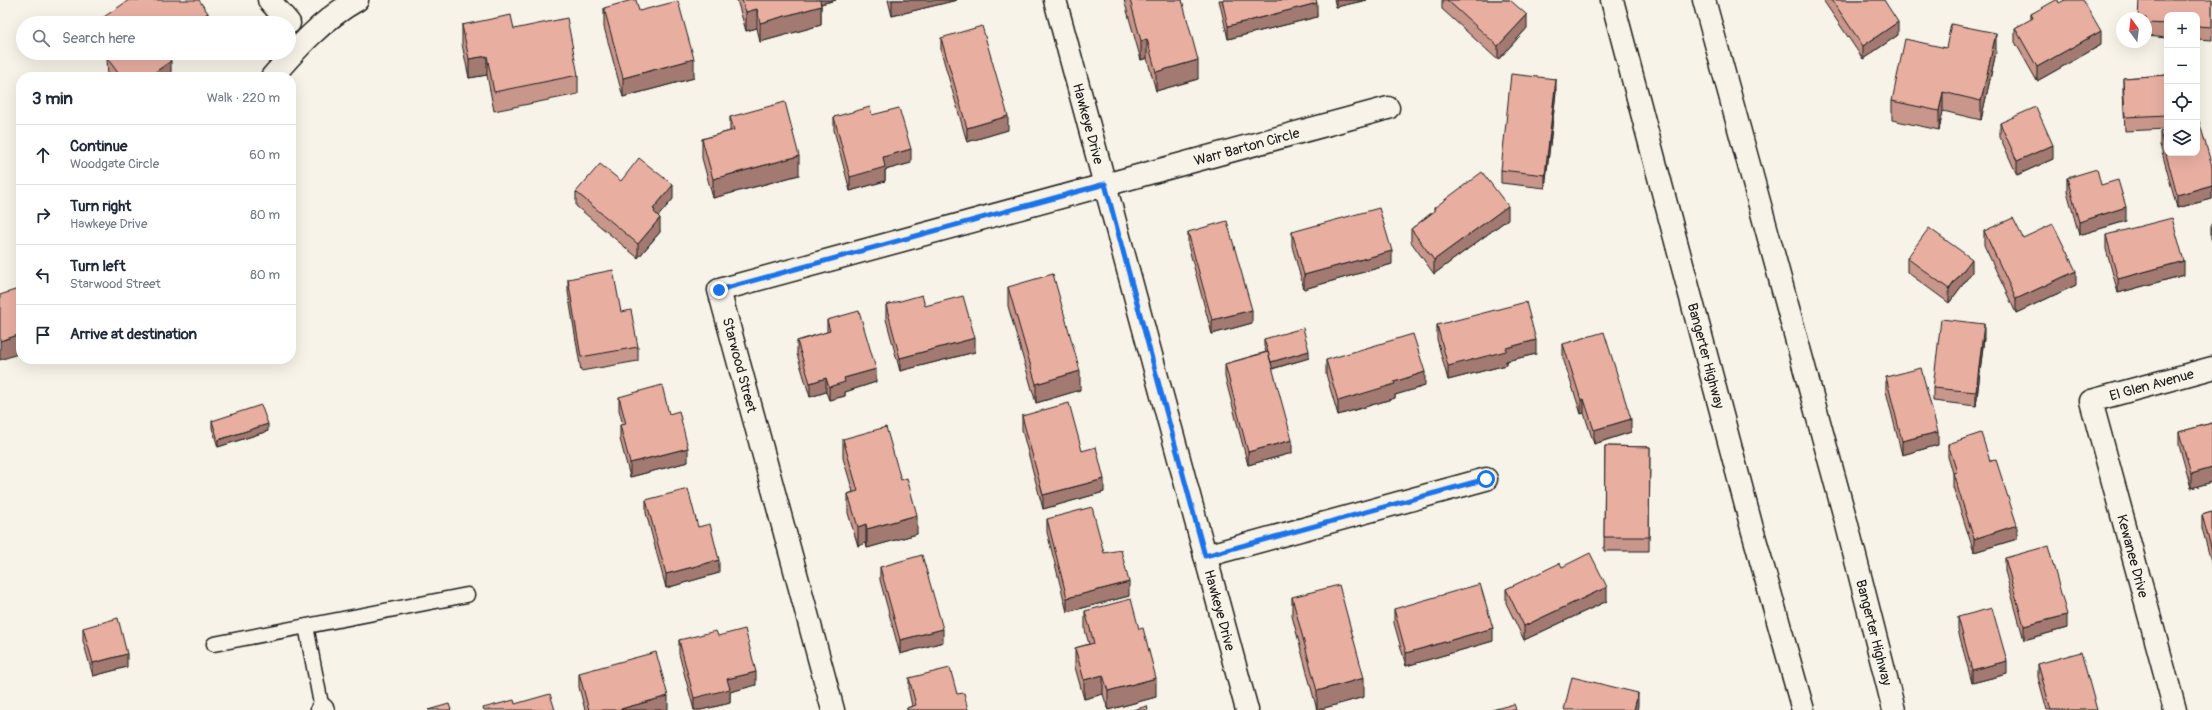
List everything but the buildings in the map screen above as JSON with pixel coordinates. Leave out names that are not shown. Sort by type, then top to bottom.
[{"type":"main road","points":[[269,0],[283,16]]},
{"type":"main road","points":[[296,49],[319,26],[357,0]]},
{"type":"main road","name":"Hawkeye Drive","points":[[1055,0],[1246,710]]},
{"type":"main road","name":"Bangerter Highway","points":[[1612,0],[1751,525],[1803,710]]},
{"type":"main road","name":"Bangerter Highway","points":[[1704,0],[1846,521],[1894,710]]},
{"type":"main road","points":[[296,31],[304,40]]},
{"type":"main road","points":[[276,72],[287,60]]},
{"type":"main road","name":"Warr Barton Circle","points":[[1105,184],[1388,108]]},
{"type":"main road","name":"Starwood Street","points":[[833,710],[719,290],[1105,184]]},
{"type":"main road","name":"El Glen Avenue","points":[[2091,401],[2212,368]]},
{"type":"main road","name":"Kewanee Drive","points":[[2091,401],[2175,710]]},
{"type":"main road","points":[[1205,556],[1486,479]]},
{"type":"lane","points":[[214,644],[467,595]]},
{"type":"lane","points":[[306,626],[323,709]]},
{"type":"route","points":[[719,290],[1105,184],[1205,556],[1486,479]]}]
